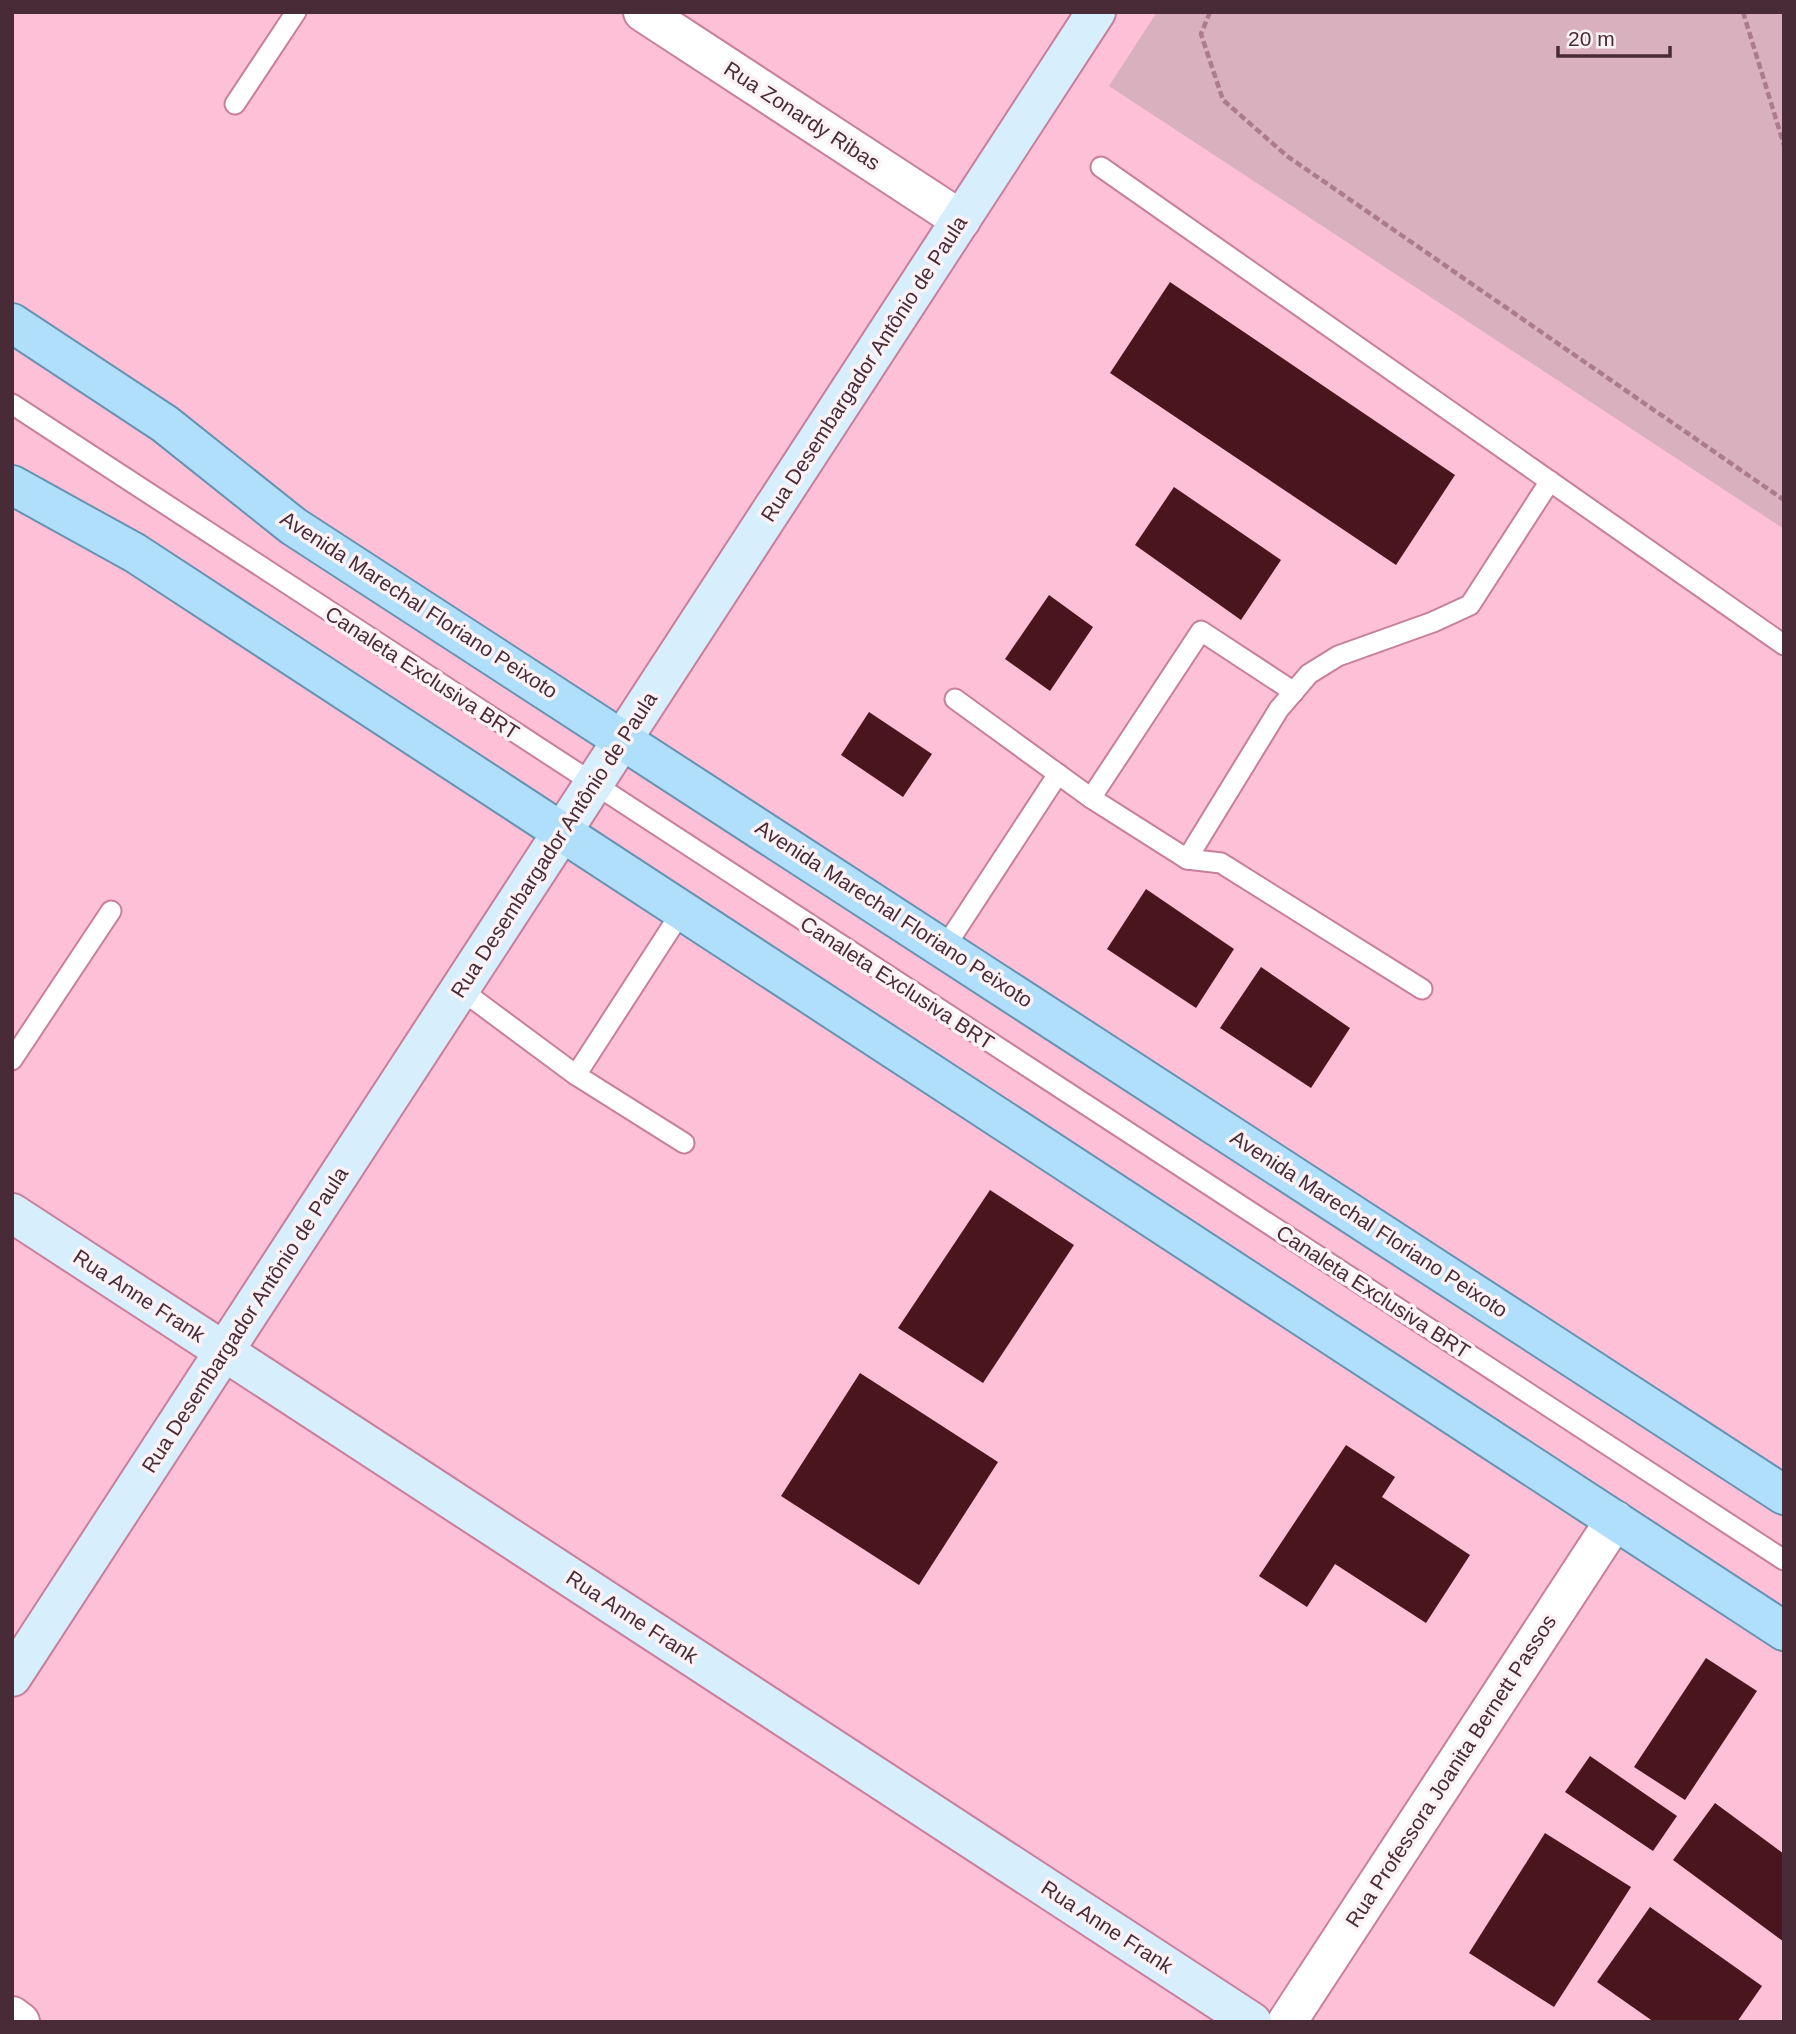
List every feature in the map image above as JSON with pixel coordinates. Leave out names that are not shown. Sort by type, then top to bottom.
[{"type":"main road","name":"Rua Desembargador Antônio de Paula","points":[[12,1677],[1096,12]]},
{"type":"main road","name":"Avenida Marechal Floriano Peixoto","points":[[12,324],[165,424],[293,526],[624,738],[1784,1495]]},
{"type":"main road","points":[[12,485],[135,553],[1784,1631]]},
{"type":"main road","name":"Rua Anne Frank","points":[[12,1213],[1252,2022]]},
{"type":"street","name":"Rua Zonardy Ribas","points":[[643,12],[961,220]]},
{"type":"street","name":"Rua Professora Joanita Bernett Passos","points":[[1287,2022],[1615,1521]]},
{"type":"street","points":[[12,2016],[20,2022]]},
{"type":"lane","points":[[235,104],[296,12]]},
{"type":"lane","points":[[1101,167],[1784,645]]},
{"type":"lane","name":"Canaleta Exclusiva BRT","points":[[12,404],[1784,1560]]},
{"type":"lane","points":[[1187,859],[1279,709],[1309,674],[1338,656],[1433,622],[1470,605],[1550,481]]},
{"type":"lane","points":[[1091,798],[1201,631],[1294,692]]},
{"type":"lane","points":[[956,699],[1091,798],[1187,859],[1221,863],[1422,989]]},
{"type":"lane","points":[[945,947],[1058,774]]},
{"type":"lane","points":[[12,1060],[111,911]]},
{"type":"lane","points":[[576,1075],[682,911]]},
{"type":"lane","points":[[460,989],[576,1075],[684,1143]]},
{"type":"path","points":[[1210,12],[1202,34],[1223,100],[1278,148],[1784,500]]},
{"type":"path","points":[[1743,12],[1784,145]]},
{"type":"shaded area","points":[[1157,12],[1784,12],[1784,529],[1109,86]]},
{"type":"building","points":[[1170,282],[1455,475],[1396,565],[1110,373]]},
{"type":"building","points":[[1174,487],[1281,560],[1241,620],[1135,545]]},
{"type":"building","points":[[1049,595],[1093,627],[1050,691],[1005,659]]},
{"type":"building","points":[[869,712],[932,754],[903,797],[841,755]]},
{"type":"building","points":[[1146,889],[1234,949],[1196,1008],[1107,949]]},
{"type":"building","points":[[1261,967],[1350,1028],[1311,1088],[1220,1028]]},
{"type":"building","points":[[990,1190],[1074,1245],[983,1383],[898,1328]]},
{"type":"building","points":[[860,1373],[998,1462],[919,1585],[781,1496]]},
{"type":"building","points":[[1346,1445],[1395,1477],[1382,1497],[1470,1555],[1426,1623],[1335,1564],[1307,1607],[1259,1576]]},
{"type":"building","points":[[1706,1658],[1757,1691],[1685,1800],[1634,1767]]},
{"type":"building","points":[[1590,1756],[1677,1816],[1653,1851],[1565,1792]]},
{"type":"building","points":[[1715,1803],[1784,1854],[1784,1942],[1673,1860]]},
{"type":"building","points":[[1545,1833],[1631,1887],[1554,2007],[1469,1953]]},
{"type":"building","points":[[1650,1907],[1762,1986],[1737,2022],[1654,2022],[1597,1982]]}]
